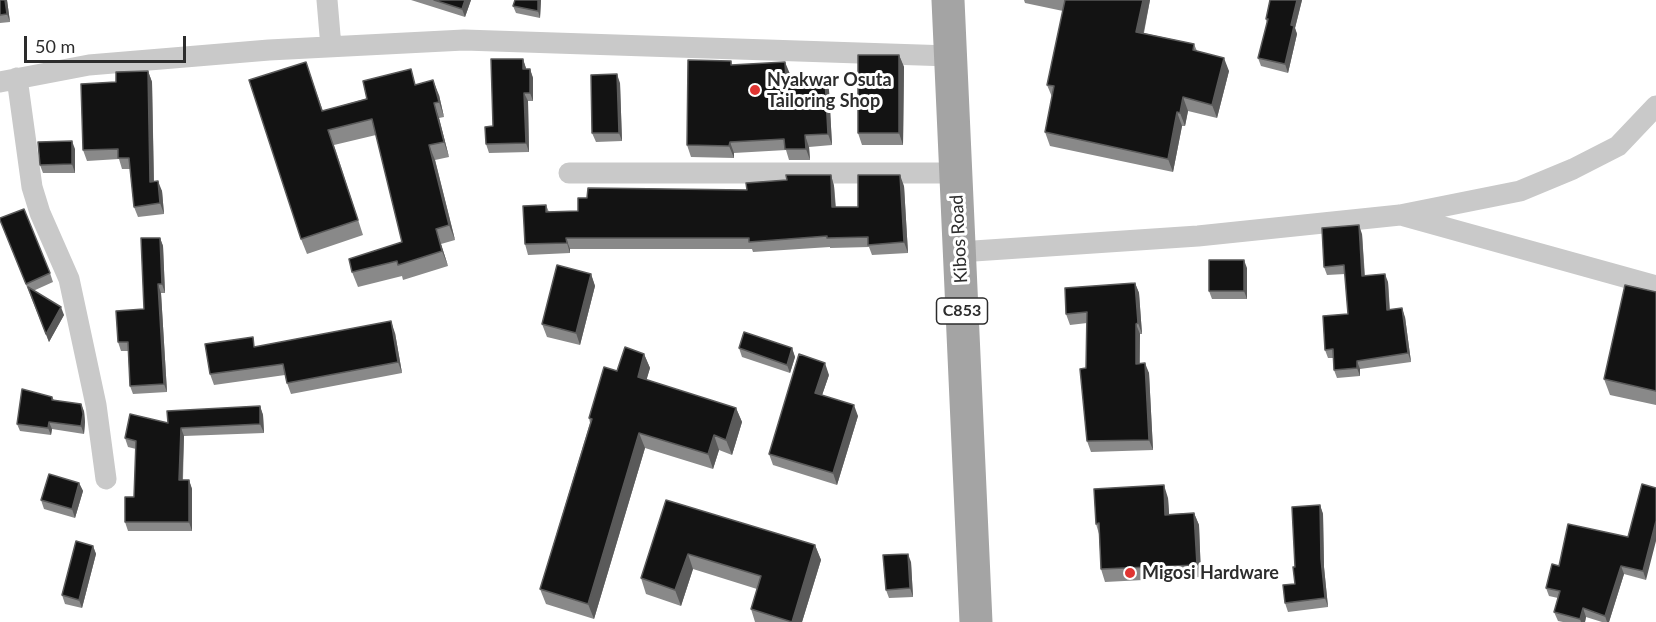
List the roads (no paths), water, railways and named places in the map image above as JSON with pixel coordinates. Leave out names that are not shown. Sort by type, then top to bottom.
[{"type":"main road","name":"Kibos Road","points":[[948,0],[976,622]]},
{"type":"street","points":[[327,0],[331,47]]},
{"type":"street","points":[[106,479],[96,405],[69,279],[40,213],[32,187],[9,80],[89,65],[331,47],[464,40],[950,56]]},
{"type":"street","points":[[959,252],[1198,236],[1400,215],[1520,190],[1573,169],[1618,146],[1656,106]]},
{"type":"street","points":[[569,173],[956,173]]},
{"type":"street","points":[[1400,215],[1656,286]]},
{"type":"place","name":"Nyakwar Osuta Tailoring Shop","points":[[755,90]]},
{"type":"place","name":"Migosi Hardware","points":[[1130,573]]}]
